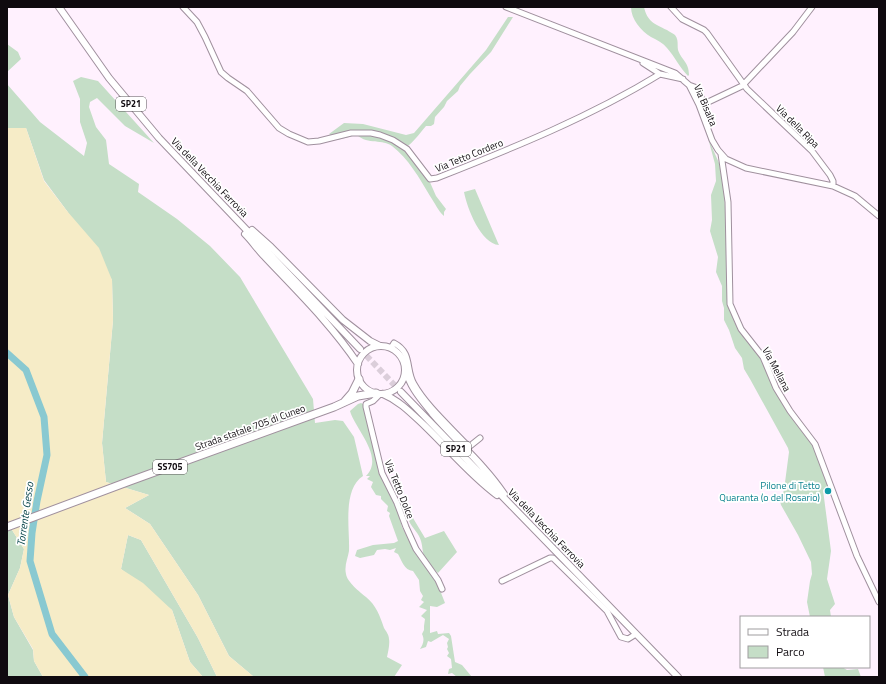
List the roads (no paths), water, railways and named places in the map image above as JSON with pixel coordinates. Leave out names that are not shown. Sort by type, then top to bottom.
[{"type":"highway","name":"SS705","points":[[343,403],[350,396],[359,379]]},
{"type":"highway","name":"SS705","points":[[343,403],[358,396],[380,394]]},
{"type":"highway","name":"Strada statale 705 di Cuneo","points":[[7,528],[343,403]]},
{"type":"main road","name":"Via della Vecchia Ferrovia","points":[[58,7],[109,78],[159,138],[360,349]]},
{"type":"main road","points":[[212,194],[226,203],[344,320],[370,341],[380,346],[391,348],[397,352],[402,358],[409,381],[421,399],[440,422],[497,483],[511,506]]},
{"type":"main road","points":[[212,194],[220,208],[346,345],[358,364]]},
{"type":"main road","points":[[380,346],[366,351],[358,364],[359,379],[366,388],[393,398],[407,409],[481,482],[511,506]]},
{"type":"main road","points":[[380,394],[394,390],[400,385],[405,368]]},
{"type":"main road","name":"Via della Vecchia Ferrovia","points":[[401,392],[678,677]]},
{"type":"street","name":"Via Tetto Cordero","points":[[183,7],[197,22],[206,37],[221,72],[247,91],[279,128],[308,142],[319,141],[352,133],[371,133],[380,135],[393,140],[407,149],[430,179],[437,178],[489,157],[580,118],[619,98],[660,74]]},
{"type":"street","name":"Via Bisalta","points":[[506,7],[669,70],[683,79],[689,85],[699,105],[712,140],[721,154],[731,162],[746,168],[833,186],[855,196],[879,216]]},
{"type":"street","name":"Via della Ripa","points":[[671,7],[682,20],[708,33],[747,89],[812,150],[830,175],[833,181],[833,186]]},
{"type":"street","points":[[704,104],[742,86],[762,67],[793,32],[812,7]]},
{"type":"street","points":[[640,60],[645,65],[660,74],[683,79]]},
{"type":"street","points":[[689,85],[697,88],[704,104],[706,124]]},
{"type":"street","name":"Via Mellana","points":[[721,154],[728,202],[730,304],[741,329],[763,357],[776,388],[790,411],[815,444],[857,556],[879,602]]},
{"type":"street","points":[[391,348],[394,343],[403,350],[409,361],[410,375],[414,385],[465,443],[470,446],[480,438]]},
{"type":"street","name":"Via Tetto Dolce","points":[[380,394],[373,401],[366,404],[366,407],[382,473],[416,549],[438,580],[442,589]]},
{"type":"street","points":[[502,580],[553,558],[607,611],[621,637],[628,639],[636,634]]},
{"type":"waterway","name":"Torrente Gesso","points":[[7,353],[26,370],[44,417],[47,455],[37,501],[32,533],[30,561],[52,634],[85,677]]},
{"type":"tunnel","points":[[360,349],[401,392]]},
{"type":"place","name":"Pilone di Tetto Quaranta (o del Rosario)","points":[[828,491]]}]
